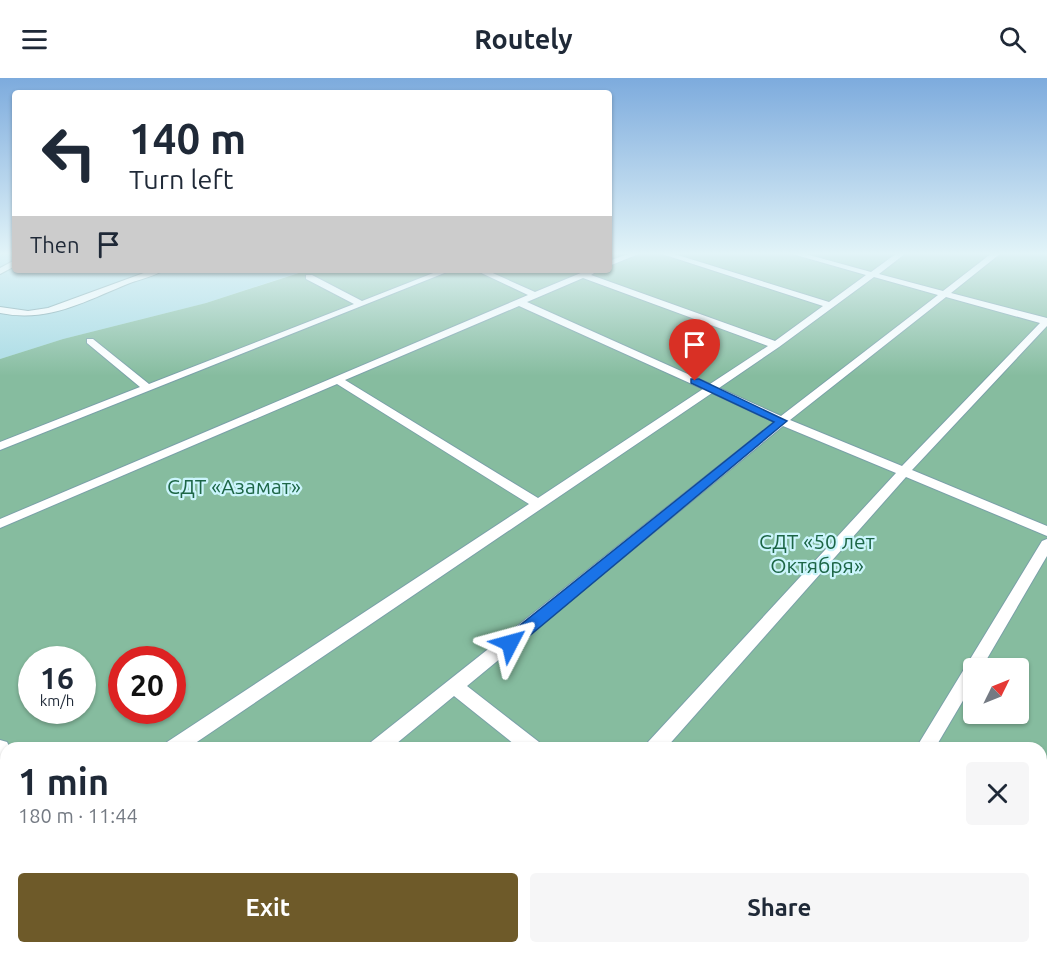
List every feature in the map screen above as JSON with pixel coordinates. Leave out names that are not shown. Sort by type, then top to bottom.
[{"type":"lane","points":[[0,310],[31,314],[100,294]]},
{"type":"lane","points":[[342,294],[362,304]]},
{"type":"lane","points":[[0,446],[388,294]]},
{"type":"lane","points":[[0,524],[339,381],[537,294]]},
{"type":"lane","points":[[635,294],[776,345]]},
{"type":"lane","points":[[792,294],[831,306]]},
{"type":"lane","points":[[183,742],[540,505],[848,294]]},
{"type":"lane","points":[[386,742],[943,294]]},
{"type":"lane","points":[[660,742],[905,471],[1047,322],[947,294]]},
{"type":"lane","points":[[519,302],[782,421],[1047,531]]},
{"type":"lane","points":[[90,341],[148,388]]},
{"type":"lane","points":[[339,381],[540,505]]},
{"type":"lane","points":[[930,742],[1047,544]]},
{"type":"lane","points":[[456,687],[525,742]]},
{"type":"shaded area","points":[[0,294],[234,294],[63,339],[0,359]]},
{"type":"green space","points":[[234,294],[1047,294],[1047,742],[0,742],[0,359],[63,339]]},
{"type":"route","points":[[510,643],[782,421],[695,381]]},
{"type":"park label","name":"СДТ «Азамат»","points":[[234,486]]},
{"type":"park label","name":"СДТ «50 лет Октября»","points":[[817,553]]}]
